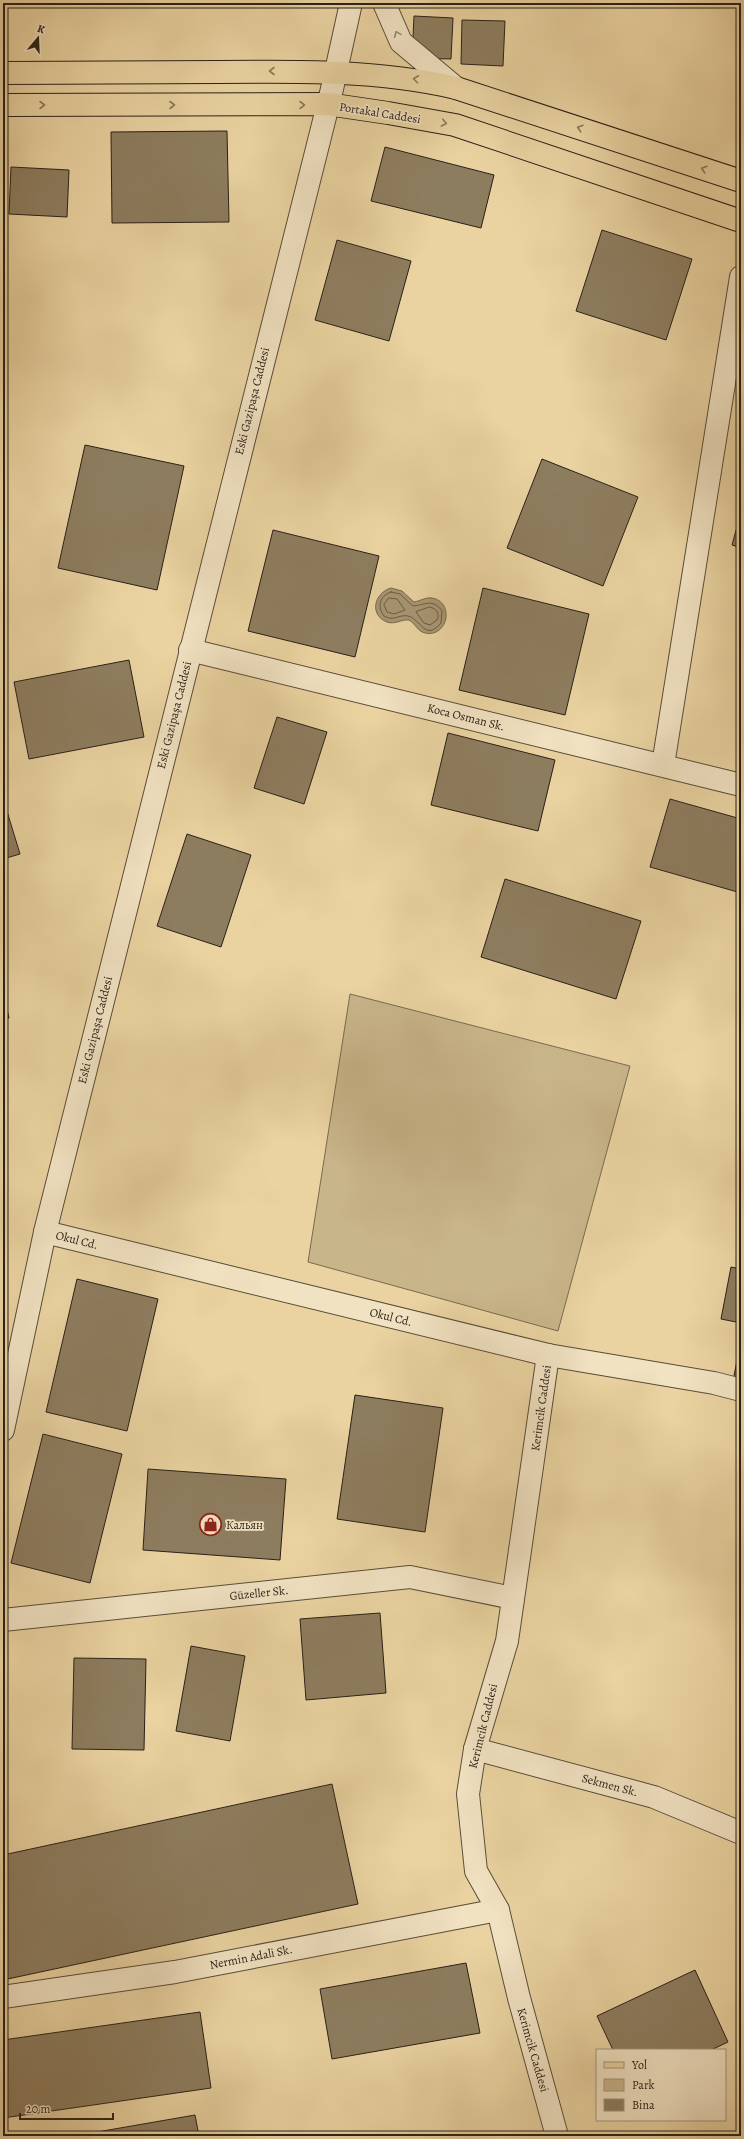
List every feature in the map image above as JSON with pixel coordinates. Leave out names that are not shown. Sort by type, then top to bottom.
[{"type":"main road","points":[[3,73],[334,72],[418,79],[456,88],[741,181]]},
{"type":"main road","name":"Portakal Caddesi","points":[[3,105],[327,104],[388,112],[455,125],[741,221]]},
{"type":"street","name":"Eski Gazipaşa Caddesi","points":[[3,1430],[45,1232],[332,89],[334,72],[351,3]]},
{"type":"street","points":[[384,3],[401,42],[456,88]]},
{"type":"street","points":[[663,766],[741,277]]},
{"type":"street","name":"Koca Osman Sk.","points":[[190,650],[741,784]]},
{"type":"street","name":"Okul Cd.","points":[[45,1232],[548,1355],[714,1383],[741,1390]]},
{"type":"street","name":"Kerimcik Caddesi","points":[[548,1355],[507,1641],[475,1749],[468,1794],[476,1871],[498,1910],[519,1998],[557,2136]]},
{"type":"street","name":"Güzeller Sk.","points":[[3,1620],[410,1578],[513,1598]]},
{"type":"street","name":"Sekmen Sk.","points":[[475,1749],[654,1797],[741,1833]]},
{"type":"street","name":"Nermin Adali Sk.","points":[[3,1997],[175,1972],[498,1910]]},
{"type":"green space","points":[[350,994],[630,1066],[558,1331],[308,1262]]},
{"type":"water","points":[[391,588],[402,591],[414,602],[430,598],[439,601],[444,606],[446,612],[446,619],[443,625],[439,630],[433,633],[425,633],[420,631],[409,620],[390,623],[381,619],[376,609],[376,604],[381,594]]},
{"type":"building","points":[[414,16],[453,18],[451,59],[412,58]]},
{"type":"building","points":[[462,20],[505,21],[503,66],[461,64]]},
{"type":"building","points":[[227,131],[229,222],[112,223],[111,132]]},
{"type":"building","points":[[385,147],[494,175],[481,228],[371,201]]},
{"type":"building","points":[[11,167],[69,170],[67,217],[9,214]]},
{"type":"building","points":[[602,230],[692,259],[666,340],[576,311]]},
{"type":"building","points":[[337,240],[411,261],[389,341],[315,320]]},
{"type":"building","points":[[85,445],[184,466],[157,590],[58,568]]},
{"type":"building","points":[[542,459],[638,497],[603,586],[507,548]]},
{"type":"building","points":[[741,512],[741,548],[732,545]]},
{"type":"building","points":[[273,530],[379,556],[355,657],[248,631]]},
{"type":"building","points":[[483,588],[589,614],[565,715],[459,690]]},
{"type":"building","points":[[129,660],[144,737],[29,759],[14,682]]},
{"type":"building","points":[[277,717],[327,732],[304,804],[254,788]]},
{"type":"building","points":[[448,733],[555,760],[538,831],[431,805]]},
{"type":"building","points":[[3,798],[20,854],[3,859]]},
{"type":"building","points":[[670,799],[741,819],[741,893],[650,867]]},
{"type":"building","points":[[187,834],[251,855],[221,947],[157,926]]},
{"type":"building","points":[[505,879],[641,921],[616,999],[481,957]]},
{"type":"building","points":[[3,991],[9,1018],[3,1019]]},
{"type":"building","points":[[737,1143],[741,1144],[741,1197],[740,1197]]},
{"type":"building","points":[[731,1267],[741,1269],[741,1323],[721,1319]]},
{"type":"building","points":[[77,1279],[158,1299],[127,1431],[46,1412]]},
{"type":"building","points":[[741,1340],[741,1382],[733,1381]]},
{"type":"building","points":[[355,1395],[443,1408],[425,1532],[337,1519]]},
{"type":"building","points":[[43,1434],[122,1454],[90,1583],[11,1563]]},
{"type":"building","points":[[148,1469],[286,1479],[280,1560],[143,1550]]},
{"type":"building","points":[[380,1613],[386,1693],[306,1700],[300,1619]]},
{"type":"building","points":[[191,1646],[245,1656],[230,1741],[176,1731]]},
{"type":"building","points":[[74,1658],[146,1659],[144,1750],[72,1749]]},
{"type":"building","points":[[332,1784],[358,1904],[3,1980],[3,1855]]},
{"type":"building","points":[[466,1963],[480,2033],[332,2059],[320,1989]]},
{"type":"building","points":[[695,1970],[728,2042],[713,2049],[613,2049],[597,2016]]},
{"type":"building","points":[[200,2012],[211,2088],[3,2118],[3,2040]]},
{"type":"building","points":[[195,2115],[199,2136],[74,2136]]},
{"type":"place","name":"Кальян","points":[[211,1525]]}]
